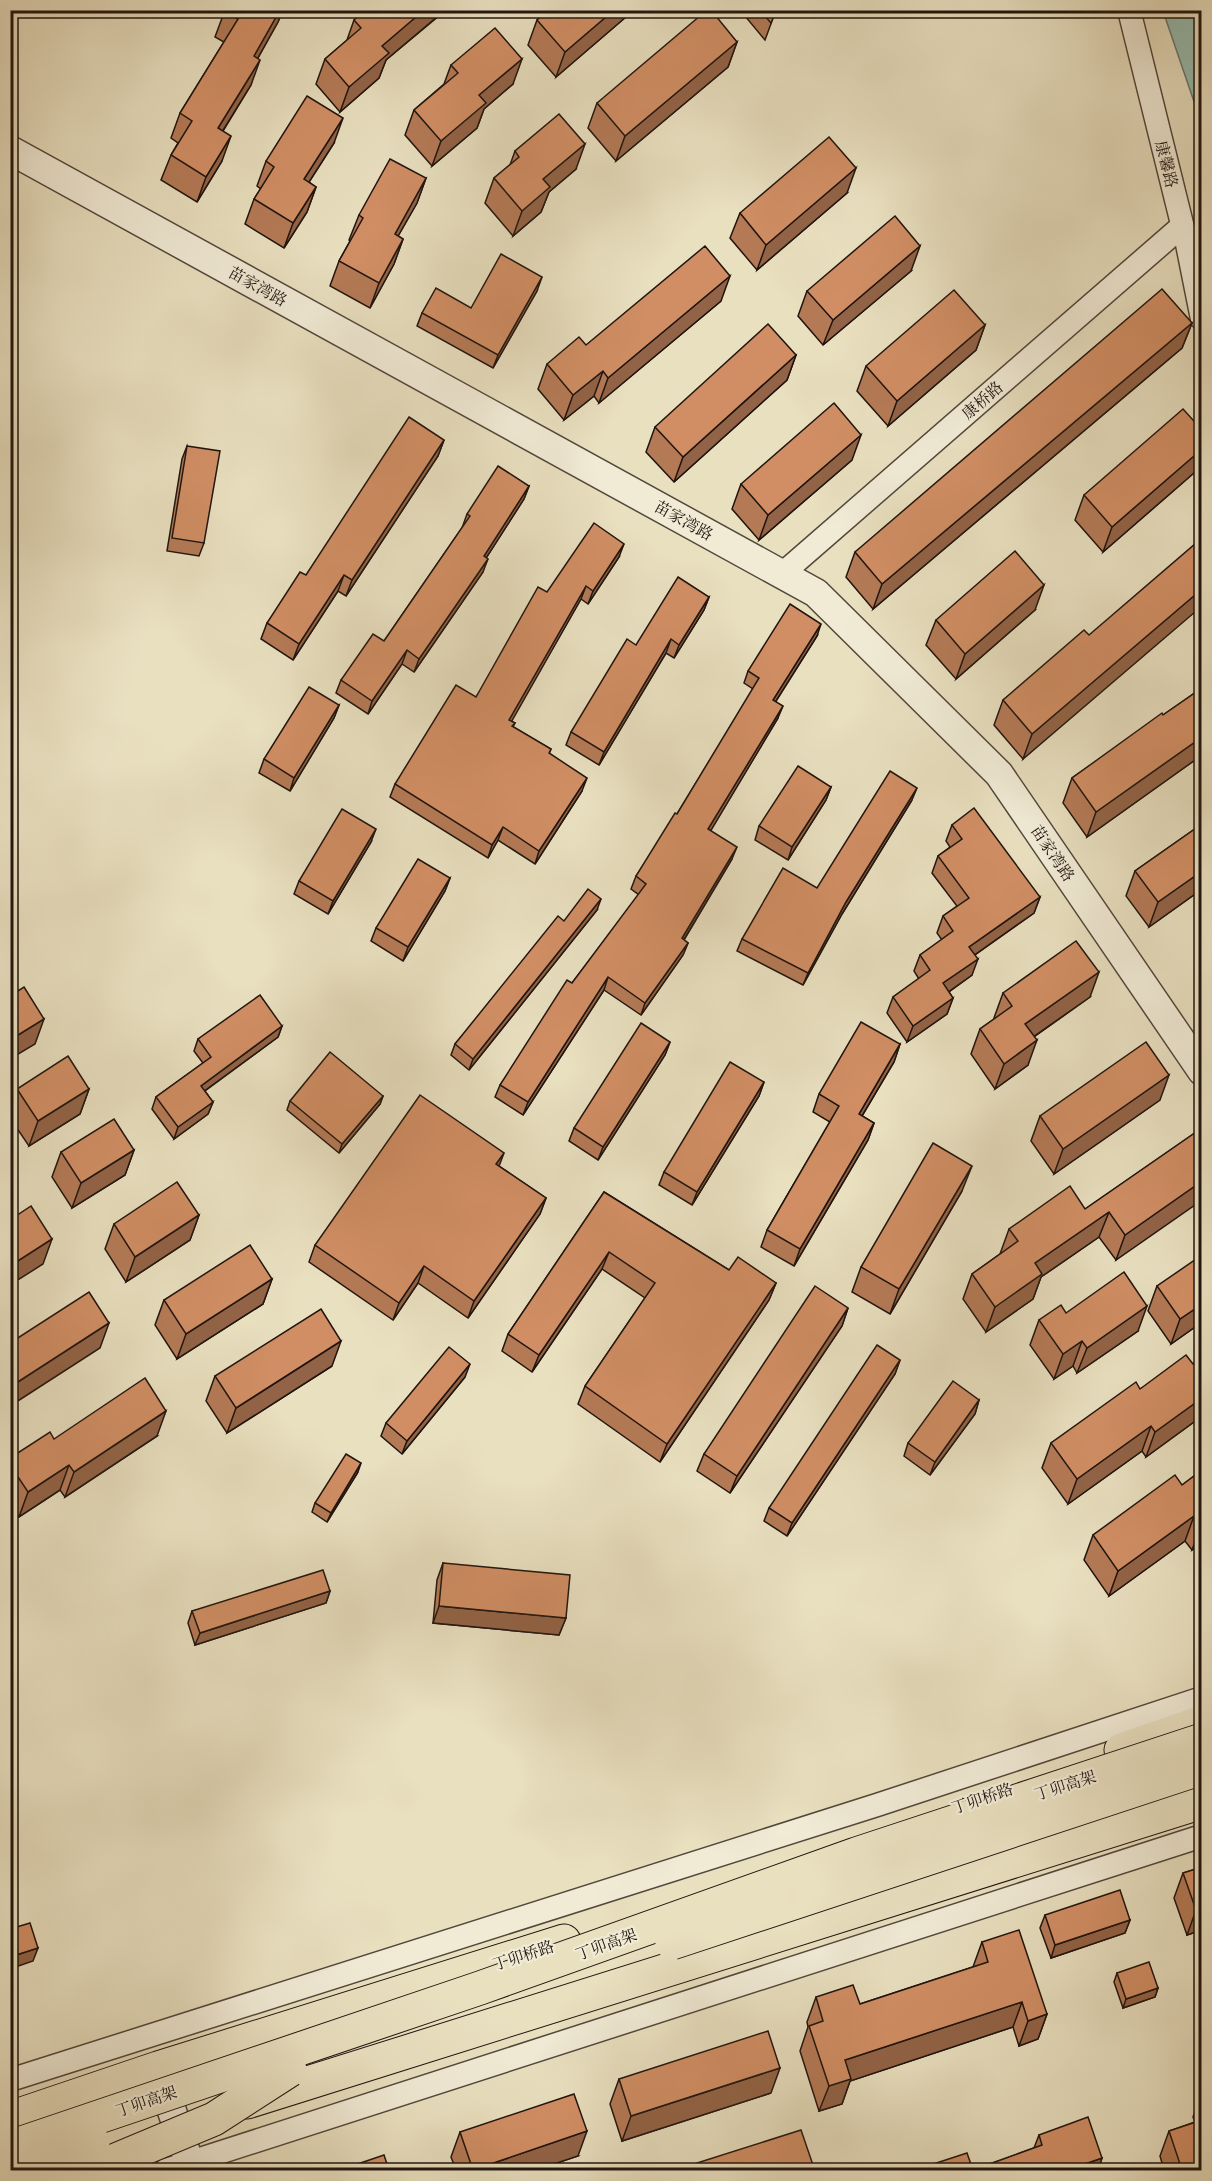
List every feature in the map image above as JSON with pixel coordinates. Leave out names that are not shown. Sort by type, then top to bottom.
[{"type":"main road","name":"丁卯桥路","points":[[10,2118],[158,2068],[531,1953],[1202,1722]]},
{"type":"main road","name":"丁卯高架","points":[[10,2147],[469,1992],[856,1854],[1202,1740]]},
{"type":"main road","name":"丁卯高架","points":[[16,2170],[290,2070],[1202,1768]]},
{"type":"main road","points":[[47,2170],[178,2124],[1202,1802]]},
{"type":"main road","points":[[92,2170],[214,2119],[290,2070]]},
{"type":"street","name":"康馨路","points":[[1129,10],[1182,226],[1202,319]]},
{"type":"street","name":"苗家湾路","points":[[10,150],[816,592],[999,774],[1202,1071]]},
{"type":"street","name":"康桥路","points":[[782,574],[1182,226]]},
{"type":"street","points":[[10,2080],[877,1805],[1202,1698]]},
{"type":"street","points":[[158,2068],[178,2124],[183,2168],[1202,1836]]},
{"type":"water","points":[[1163,11],[1201,11],[1201,122]]},
{"type":"building","points":[[225,10],[280,10],[254,56],[260,60],[218,128],[231,136],[206,177],[171,155],[192,121],[180,113],[238,19],[224,12]]},
{"type":"building","points":[[365,10],[424,10],[382,46],[389,53],[349,87],[325,59],[361,28],[354,20]]},
{"type":"building","points":[[548,10],[614,10],[565,52],[537,20]]},
{"type":"building","points":[[707,10],[711,10],[737,42],[625,136],[597,103]]},
{"type":"building","points":[[760,10],[776,10],[771,23]]},
{"type":"building","points":[[495,28],[522,59],[479,95],[486,103],[441,141],[414,110],[458,73],[451,65]]},
{"type":"building","points":[[307,96],[343,118],[304,179],[316,187],[293,223],[254,199],[274,167],[266,161]]},
{"type":"building","points":[[559,114],[585,144],[543,179],[550,187],[522,211],[494,178],[519,157],[515,151]]},
{"type":"building","points":[[829,137],[856,168],[766,245],[740,213]]},
{"type":"building","points":[[390,159],[426,178],[395,234],[403,239],[379,283],[339,261],[363,218],[359,215]]},
{"type":"building","points":[[895,216],[920,246],[833,320],[807,291]]},
{"type":"building","points":[[705,246],[730,276],[608,378],[603,371],[573,395],[547,364],[579,337],[586,345]]},
{"type":"building","points":[[501,254],[542,277],[498,355],[422,313],[436,288],[471,308]]},
{"type":"building","points":[[1162,289],[1192,323],[882,584],[855,552]]},
{"type":"building","points":[[954,290],[985,325],[897,401],[866,366]]},
{"type":"building","points":[[768,324],[796,355],[683,457],[655,427]]},
{"type":"building","points":[[834,403],[861,435],[768,515],[741,484]]},
{"type":"building","points":[[1183,409],[1202,430],[1202,449],[1112,527],[1084,495]]},
{"type":"building","points":[[409,417],[444,440],[352,580],[344,575],[299,644],[267,623],[300,572],[306,575]]},
{"type":"building","points":[[187,446],[220,451],[204,543],[172,538]]},
{"type":"building","points":[[498,466],[529,486],[484,556],[488,559],[419,659],[407,650],[372,701],[341,680],[373,634],[384,641],[470,516],[467,514]]},
{"type":"building","points":[[594,523],[624,544],[593,591],[586,586],[509,720],[515,723],[512,726],[551,749],[549,753],[587,778],[539,851],[503,827],[492,845],[395,784],[456,685],[476,697],[538,587],[547,592]]},
{"type":"building","points":[[1202,538],[1202,589],[1032,734],[1003,700],[1084,630],[1089,635]]},
{"type":"building","points":[[1015,551],[1044,585],[965,654],[936,620]]},
{"type":"building","points":[[678,577],[709,597],[679,645],[671,639],[604,752],[571,732],[627,639],[636,645]]},
{"type":"building","points":[[790,604],[821,624],[773,700],[783,706],[708,829],[737,847],[682,938],[688,943],[645,1003],[608,977],[528,1102],[500,1085],[567,980],[572,983],[646,884],[636,876],[675,813],[677,814],[759,678],[748,671]]},
{"type":"building","points":[[309,687],[339,705],[294,778],[264,759]]},
{"type":"building","points":[[1202,688],[1202,737],[1096,812],[1072,778],[1162,713],[1163,715]]},
{"type":"building","points":[[798,766],[831,787],[792,847],[759,826]]},
{"type":"building","points":[[890,771],[917,788],[846,902],[808,973],[742,939],[783,868],[817,888]]},
{"type":"building","points":[[974,808],[1040,897],[969,947],[978,959],[943,983],[953,998],[913,1026],[893,997],[930,970],[920,955],[953,931],[943,916],[969,898],[938,856],[962,839],[952,825]]},
{"type":"building","points":[[342,809],[376,829],[333,901],[299,881]]},
{"type":"building","points":[[1202,824],[1202,871],[1158,902],[1135,871]]},
{"type":"building","points":[[418,859],[450,878],[408,947],[376,928]]},
{"type":"building","points":[[588,889],[601,899],[473,1059],[455,1044],[558,916],[564,921]]},
{"type":"building","points":[[1076,941],[1099,972],[1025,1024],[1037,1040],[1004,1064],[980,1029],[1012,1006],[1003,993]]},
{"type":"building","points":[[24,987],[44,1019],[10,1040],[10,996]]},
{"type":"building","points":[[260,995],[282,1026],[201,1086],[213,1102],[178,1127],[156,1097],[211,1057],[198,1039]]},
{"type":"building","points":[[861,1022],[900,1044],[859,1114],[874,1123],[800,1249],[767,1230],[839,1106],[819,1094]]},
{"type":"building","points":[[641,1023],[670,1042],[603,1147],[574,1128]]},
{"type":"building","points":[[1146,1042],[1169,1075],[1063,1149],[1040,1116]]},
{"type":"building","points":[[330,1052],[383,1096],[342,1144],[290,1101]]},
{"type":"building","points":[[68,1056],[89,1089],[38,1121],[17,1089]]},
{"type":"building","points":[[730,1062],[764,1082],[697,1192],[664,1172]]},
{"type":"building","points":[[420,1095],[504,1153],[496,1164],[546,1198],[474,1301],[424,1266],[399,1303],[315,1245]]},
{"type":"building","points":[[114,1119],[134,1150],[81,1183],[61,1152]]},
{"type":"building","points":[[1202,1128],[1202,1181],[1125,1235],[1109,1212],[1035,1263],[1042,1274],[995,1307],[972,1274],[1018,1241],[1009,1229],[1070,1186],[1085,1209]]},
{"type":"building","points":[[933,1143],[972,1166],[899,1289],[861,1267]]},
{"type":"building","points":[[177,1182],[199,1215],[135,1257],[114,1224]]},
{"type":"building","points":[[604,1192],[729,1270],[738,1257],[776,1283],[667,1444],[585,1386],[655,1283],[609,1252],[539,1355],[508,1334]]},
{"type":"building","points":[[31,1206],[52,1239],[10,1266],[10,1220]]},
{"type":"building","points":[[250,1245],[272,1279],[186,1334],[164,1300]]},
{"type":"building","points":[[1202,1255],[1202,1304],[1180,1319],[1157,1286]]},
{"type":"building","points":[[1124,1272],[1147,1306],[1087,1348],[1082,1341],[1063,1354],[1039,1320],[1061,1305],[1066,1313]]},
{"type":"building","points":[[815,1286],[848,1308],[737,1476],[704,1454]]},
{"type":"building","points":[[89,1292],[109,1323],[10,1387],[10,1343]]},
{"type":"building","points":[[321,1309],[341,1341],[236,1408],[215,1376]]},
{"type":"building","points":[[877,1345],[900,1360],[792,1523],[769,1508]]},
{"type":"building","points":[[449,1347],[470,1364],[407,1441],[386,1423]]},
{"type":"building","points":[[1186,1355],[1193,1364],[1202,1358],[1202,1398],[1155,1432],[1151,1426],[1077,1479],[1051,1443],[1136,1382],[1140,1389]]},
{"type":"building","points":[[145,1378],[166,1411],[74,1472],[69,1465],[28,1492],[10,1465],[10,1458],[50,1432],[54,1439]]},
{"type":"building","points":[[953,1381],[979,1400],[935,1462],[908,1443]]},
{"type":"building","points":[[346,1454],[361,1463],[331,1513],[315,1503]]},
{"type":"building","points":[[1202,1470],[1202,1525],[1194,1516],[1118,1571],[1093,1535],[1175,1475],[1182,1485]]},
{"type":"building","points":[[443,1563],[570,1575],[566,1618],[439,1606]]},
{"type":"building","points":[[323,1570],[330,1591],[200,1633],[192,1611]]},
{"type":"building","points":[[1202,1867],[1202,1908],[1196,1910],[1183,1873]]},
{"type":"building","points":[[1120,1890],[1130,1920],[1055,1945],[1045,1915]]},
{"type":"building","points":[[30,1923],[38,1948],[10,1957],[10,1929]]},
{"type":"building","points":[[1019,1930],[1047,2014],[1028,2021],[1022,2002],[845,2060],[851,2079],[829,2086],[809,2026],[823,2021],[816,1997],[853,1985],[860,2004],[988,1962],[982,1942]]},
{"type":"building","points":[[1149,1962],[1158,1988],[1126,1999],[1117,1973]]},
{"type":"building","points":[[768,2031],[780,2068],[631,2116],[619,2079]]},
{"type":"building","points":[[574,2094],[587,2131],[473,2170],[460,2132]]},
{"type":"building","points":[[1088,2117],[1102,2158],[1068,2170],[973,2170],[1042,2145],[1039,2135]]},
{"type":"building","points":[[1202,2120],[1202,2166],[1182,2170],[1169,2131]]},
{"type":"building","points":[[801,2130],[814,2168],[805,2170],[675,2170]]},
{"type":"building","points":[[967,2153],[973,2170],[915,2170]]},
{"type":"building","points":[[384,2155],[389,2170],[340,2170]]}]
